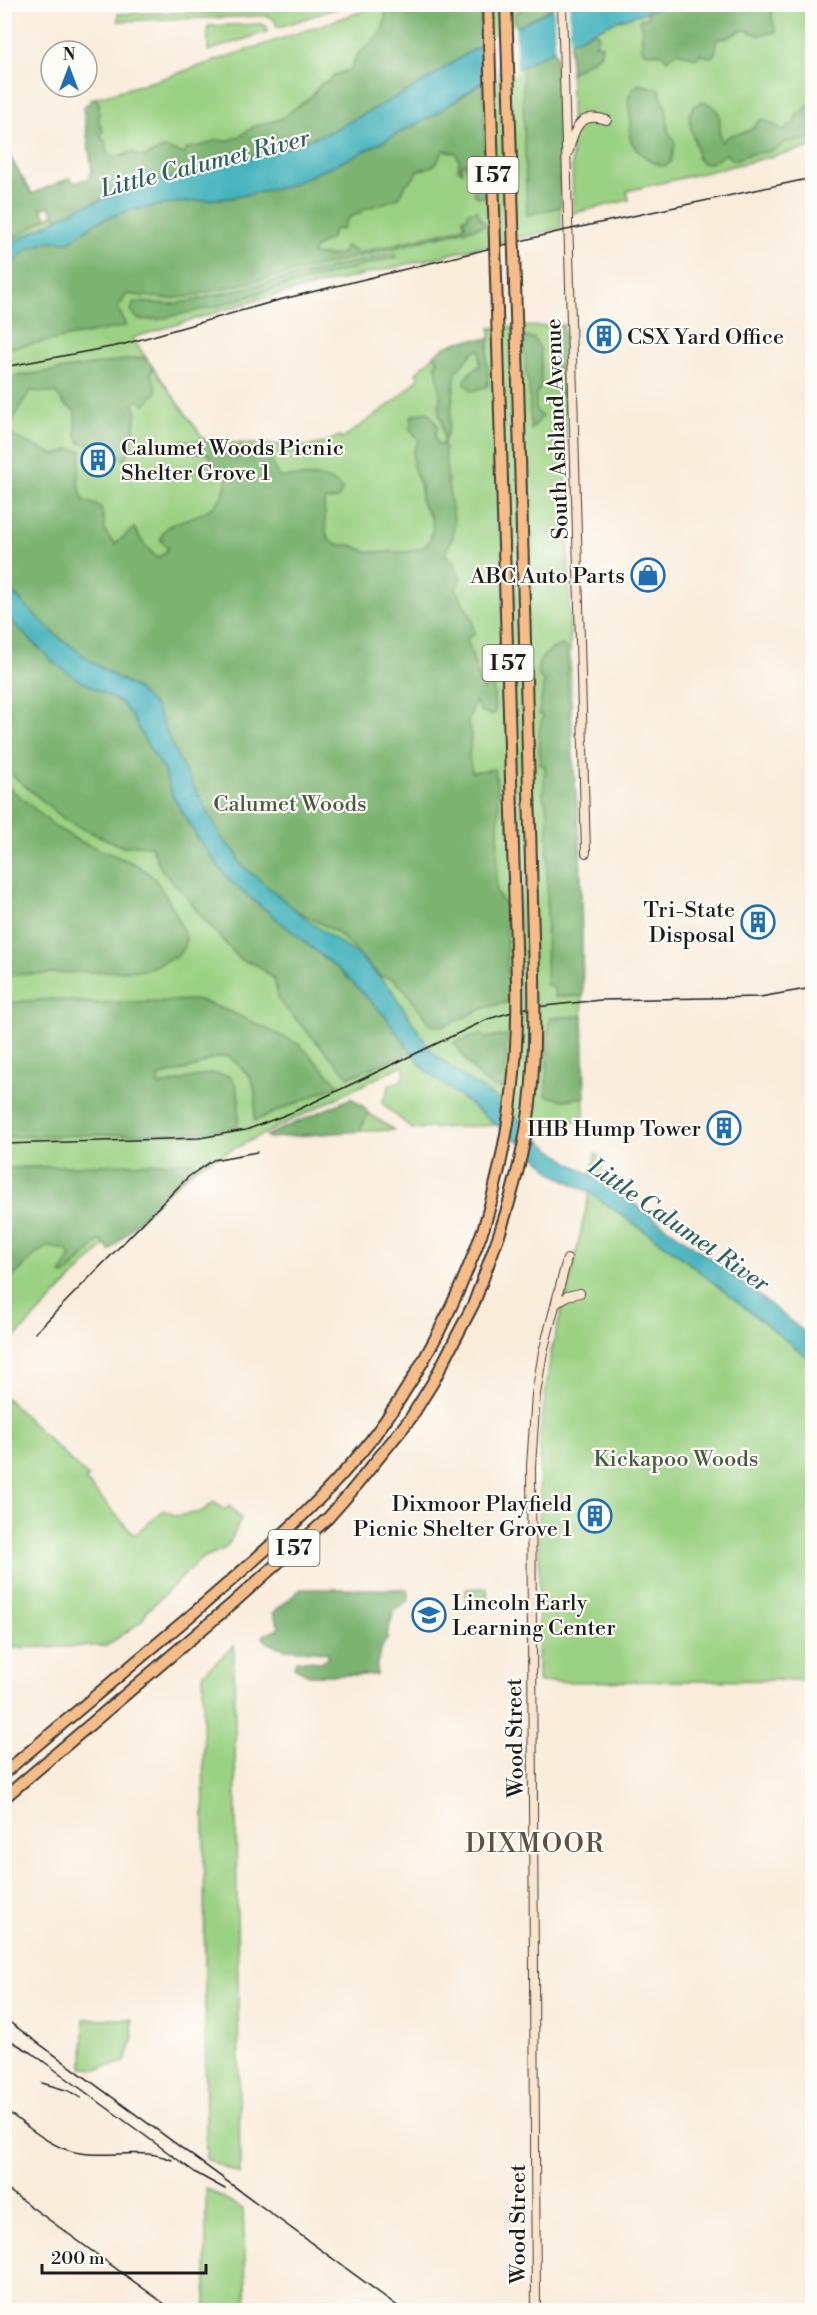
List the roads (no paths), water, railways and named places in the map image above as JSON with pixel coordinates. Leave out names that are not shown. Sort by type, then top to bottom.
[{"type":"highway","name":"I 57","points":[[4,1773],[228,1583],[323,1495],[372,1439],[399,1400],[437,1336],[462,1283],[484,1227],[501,1165],[511,1113],[517,1056],[518,980],[488,4]]},
{"type":"highway","name":"I 57","points":[[4,1798],[241,1596],[328,1518],[350,1493],[410,1419],[433,1382],[474,1303],[500,1232],[524,1146],[531,1099],[534,1054],[534,975],[506,4]]},
{"type":"main road","name":"South Ashland Avenue","points":[[561,4],[586,853]]},
{"type":"main road","points":[[566,164],[572,136],[578,124],[592,117],[607,120]]},
{"type":"main road","name":"Wood Street","points":[[536,2310],[531,1466],[536,1394],[543,1352],[567,1259]]},
{"type":"main road","points":[[556,1304],[567,1296],[580,1293]]},
{"type":"water","points":[[559,5],[668,5],[616,21],[517,69],[492,75],[438,113],[357,155],[285,187],[229,198],[173,203],[127,211],[95,223],[69,242],[51,241],[28,249],[5,271],[5,249],[17,240],[81,207],[157,181],[288,147],[332,131],[419,85],[469,52]]},
{"type":"water","points":[[4,585],[57,636],[97,665],[137,689],[156,708],[178,758],[224,841],[237,853],[239,863],[309,921],[360,957],[391,989],[432,1052],[496,1098],[543,1143],[570,1163],[599,1179],[724,1268],[812,1338],[812,1361],[672,1250],[589,1192],[555,1175],[528,1149],[425,1070],[384,1015],[344,974],[230,881],[199,840],[172,795],[163,769],[132,716],[120,702],[75,678],[52,661],[13,623],[5,614]]},
{"type":"railway","points":[[4,367],[121,345],[279,300],[557,232],[812,178]]},
{"type":"railway","points":[[4,1144],[199,1138],[246,1130],[293,1112],[488,1019],[526,1008],[600,1000],[760,997],[812,988]]},
{"type":"railway","points":[[35,1333],[188,1177],[213,1160],[257,1152]]},
{"type":"railway","points":[[4,2018],[403,2310]]},
{"type":"railway","points":[[4,2037],[32,2053],[196,2173],[225,2189]]},
{"type":"railway","points":[[42,2083],[69,2091],[81,2098]]},
{"type":"railway","points":[[4,2109],[40,2136],[69,2151],[92,2154],[150,2154],[172,2160]]},
{"type":"railway","points":[[4,2187],[173,2310]]},
{"type":"place","name":"CSX Yard Office","points":[[604,336]]},
{"type":"place","name":"Calumet Woods Picnic Shelter Grove 1","points":[[98,460]]},
{"type":"place","name":"ABC Auto Parts","points":[[648,575]]},
{"type":"place","name":"Tri-State Disposal","points":[[758,922]]},
{"type":"place","name":"IHB Hump Tower","points":[[724,1128]]},
{"type":"place","name":"Dixmoor Playfield Picnic Shelter Grove 1","points":[[595,1516]]},
{"type":"place","name":"Lincoln Early Learning Center","points":[[429,1615]]},
{"type":"district","name":"DIXMOOR","points":[[535,1843]]},
{"type":"water label","name":"Little Calumet River","points":[[205,163]]},
{"type":"water label","name":"Little Calumet River","points":[[679,1225]]},
{"type":"park label","name":"Calumet Woods","points":[[290,803]]},
{"type":"park label","name":"Kickapoo Woods","points":[[676,1458]]}]
